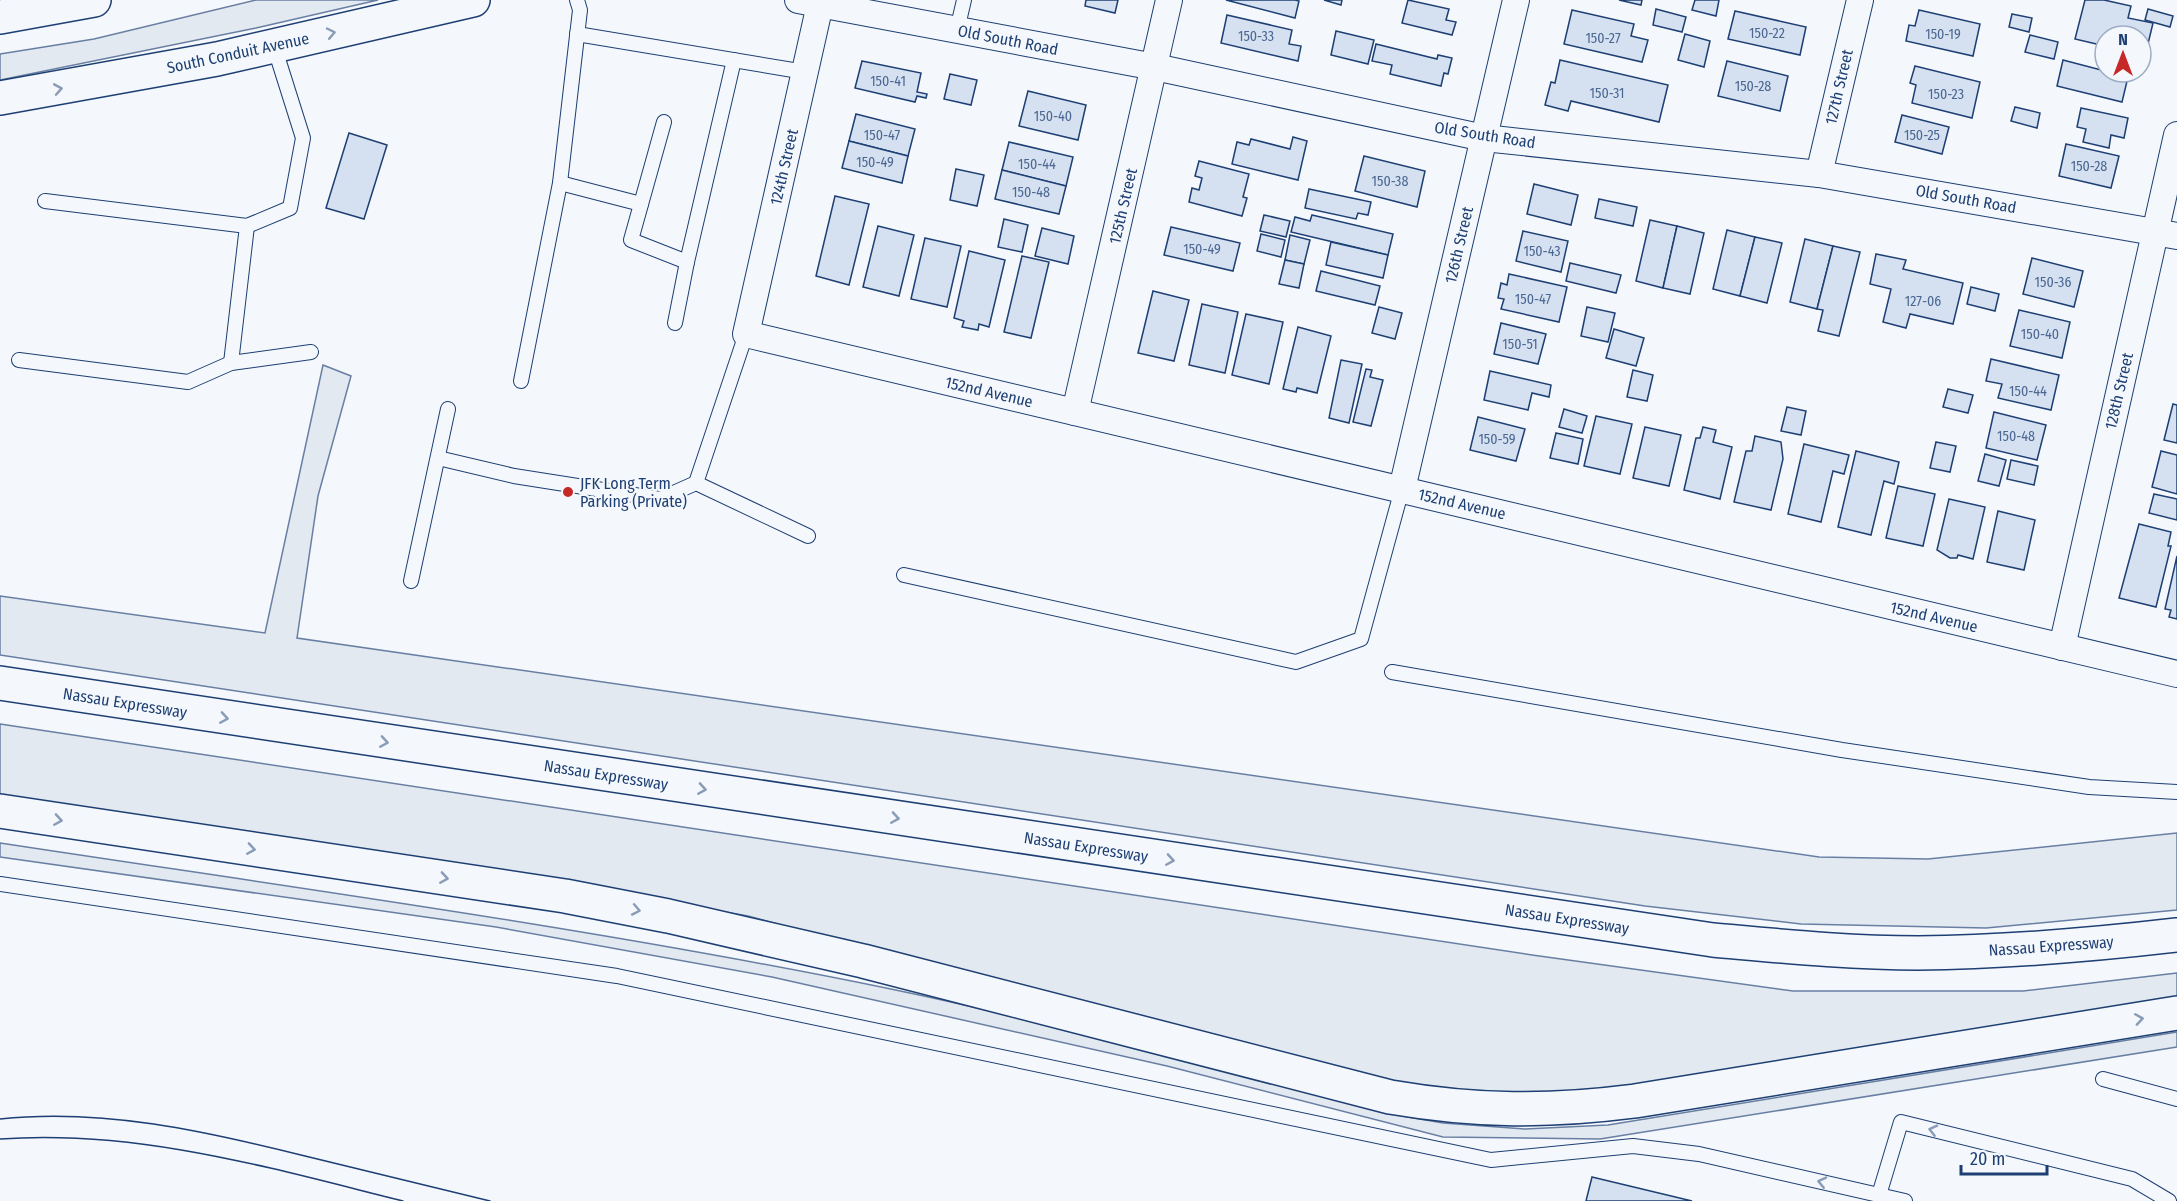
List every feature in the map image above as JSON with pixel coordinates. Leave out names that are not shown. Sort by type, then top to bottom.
[{"type":"main road","points":[[0,16],[94,0]]},
{"type":"main road","name":"South Conduit Avenue","points":[[0,98],[274,46],[474,0]]},
{"type":"main road","name":"Nassau Expressway","points":[[0,683],[1713,940],[1856,951],[1916,952],[2062,947],[2177,935]]},
{"type":"main road","points":[[0,812],[565,896],[668,916],[864,961],[1390,1097],[1467,1108],[1545,1110],[1635,1101],[2177,1013]]},
{"type":"street","name":"125th Street","points":[[1075,412],[1169,0]]},
{"type":"street","name":"126th Street","points":[[1402,489],[1516,0]]},
{"type":"street","name":"127th Street","points":[[1819,174],[1860,0]]},
{"type":"street","name":"Old South Road","points":[[813,2],[1155,67],[1484,138],[1819,174],[2166,233]]},
{"type":"street","name":"124th Street","points":[[746,334],[805,72],[813,2]]},
{"type":"street","name":"128th Street","points":[[2062,647],[2166,233],[2177,135]]},
{"type":"street","name":"152nd Avenue","points":[[746,334],[2177,674]]},
{"type":"lane","points":[[521,381],[560,183],[580,10],[578,0]]},
{"type":"lane","points":[[957,30],[964,0]]},
{"type":"lane","points":[[577,34],[805,72]]},
{"type":"lane","points":[[45,201],[247,226],[290,208],[303,138],[274,46]]},
{"type":"lane","points":[[675,323],[734,60]]},
{"type":"lane","points":[[664,122],[631,240],[687,262]]},
{"type":"lane","points":[[560,183],[641,204]]},
{"type":"lane","points":[[231,363],[247,226]]},
{"type":"lane","points":[[438,458],[514,476],[660,499],[696,483],[746,334]]},
{"type":"lane","points":[[19,360],[188,381],[231,363],[310,352]]},
{"type":"lane","points":[[411,581],[448,409]]},
{"type":"lane","points":[[696,483],[808,536]]},
{"type":"lane","points":[[904,575],[1296,662],[1361,639],[1402,489]]},
{"type":"lane","points":[[1392,672],[1853,752],[2089,787],[2177,792]]},
{"type":"lane","points":[[0,884],[617,976],[1491,1160],[1633,1146],[1699,1154],[1905,1201]]},
{"type":"lane","points":[[2103,1079],[2177,1099]]},
{"type":"lane","points":[[1879,1195],[1900,1122],[2132,1179],[2169,1201]]},
{"type":"shaded area","points":[[256,0],[378,0],[256,28],[0,80],[0,54],[94,39]]},
{"type":"shaded area","points":[[323,365],[351,376],[318,496],[297,638],[1819,857],[1928,859],[2177,833],[2177,910],[1986,928],[1801,924],[1645,906],[0,655],[0,596],[265,633]]},
{"type":"shaded area","points":[[0,724],[1532,955],[1793,991],[2023,991],[2177,973],[2177,1005],[1599,1099],[1389,1087],[1061,1002],[748,916],[479,869],[0,797]]},
{"type":"shaded area","points":[[0,843],[444,910],[776,966],[1013,1016],[1391,1114],[1443,1123],[1525,1129],[1608,1125],[2177,1032],[2177,1047],[1600,1139],[1443,1137],[1167,1066],[772,977],[496,927],[0,857]]},
{"type":"building","points":[[1086,0],[1118,0],[1115,13],[1085,6]]},
{"type":"building","points":[[1226,0],[1295,0],[1299,1],[1295,18]]},
{"type":"building","points":[[1324,0],[1342,0],[1341,5]]},
{"type":"building","points":[[1408,0],[1449,9],[1446,20],[1456,22],[1452,35],[1402,23]]},
{"type":"building","points":[[1619,0],[1642,0],[1641,5]]},
{"type":"building","points":[[1695,0],[1719,0],[1716,16],[1692,10]]},
{"type":"building","points":[[2085,0],[2104,0],[2131,6],[2128,18],[2153,23],[2093,24],[2093,43],[2075,39]]},
{"type":"building","points":[[1656,9],[1686,17],[1682,32],[1653,25]]},
{"type":"building","points":[[2148,9],[2173,16],[2170,27],[2145,20]]},
{"type":"building","points":[[1572,10],[1634,24],[1631,36],[1648,40],[1642,62],[1564,44]]},
{"type":"building","points":[[1919,10],[1980,24],[1973,56],[1906,41],[1909,25],[1915,26]]},
{"type":"building","points":[[1735,11],[1806,27],[1800,55],[1728,39]]},
{"type":"building","points":[[2012,14],[2032,18],[2029,32],[2009,27]]},
{"type":"building","points":[[1227,15],[1292,30],[1289,44],[1301,46],[1298,61],[1221,43]]},
{"type":"building","points":[[1336,31],[1374,40],[1368,64],[1331,55]]},
{"type":"building","points":[[1685,34],[1710,41],[1704,67],[1678,60]]},
{"type":"building","points":[[2030,35],[2058,42],[2054,59],[2025,52]]},
{"type":"building","points":[[1376,44],[1437,59],[1438,55],[1452,58],[1448,74],[1444,73],[1441,86],[1390,74],[1392,65],[1372,61]]},
{"type":"building","points":[[1560,60],[1668,85],[1659,122],[1571,101],[1568,111],[1545,105],[1551,82],[1555,83]]},
{"type":"building","points":[[2063,60],[2093,68],[2093,84],[2126,84],[2122,102],[2057,86]]},
{"type":"building","points":[[862,61],[921,73],[917,92],[927,94],[926,98],[917,96],[915,102],[855,88]]},
{"type":"building","points":[[1727,61],[1788,76],[1780,111],[1718,96]]},
{"type":"building","points":[[1915,66],[1980,82],[1972,118],[1912,103],[1916,85],[1910,83]]},
{"type":"building","points":[[950,74],[977,80],[971,105],[944,99]]},
{"type":"building","points":[[1028,91],[1086,105],[1078,140],[1019,126]]},
{"type":"building","points":[[2015,107],[2040,113],[2037,128],[2011,121]]},
{"type":"building","points":[[2081,108],[2128,118],[2124,138],[2111,135],[2109,148],[2083,142],[2086,129],[2077,127]]},
{"type":"building","points":[[856,114],[915,129],[908,156],[849,141]]},
{"type":"building","points":[[1902,115],[1949,127],[1942,154],[1895,142]]},
{"type":"building","points":[[349,133],[387,145],[364,219],[326,208]]},
{"type":"building","points":[[1293,137],[1307,141],[1298,180],[1232,164],[1237,142],[1249,145],[1251,139],[1290,149]]},
{"type":"building","points":[[849,141],[908,156],[902,183],[842,168]]},
{"type":"building","points":[[1009,142],[1073,157],[1066,186],[1002,170]]},
{"type":"building","points":[[2066,144],[2119,156],[2111,188],[2059,176]]},
{"type":"building","points":[[1364,156],[1425,171],[1417,207],[1355,191]]},
{"type":"building","points":[[1199,161],[1249,174],[1243,197],[1247,198],[1242,216],[1189,202],[1192,188],[1199,190],[1202,178],[1195,176]]},
{"type":"building","points":[[956,169],[984,175],[977,206],[950,200]]},
{"type":"building","points":[[1002,170],[1066,186],[1059,214],[995,199]]},
{"type":"building","points":[[1534,184],[1578,195],[1571,225],[1527,214]]},
{"type":"building","points":[[1309,189],[1371,202],[1368,215],[1358,213],[1356,219],[1305,208]]},
{"type":"building","points":[[835,196],[869,204],[849,285],[816,276]]},
{"type":"building","points":[[1599,199],[1637,207],[1633,226],[1595,218]]},
{"type":"building","points":[[1264,215],[1290,221],[1286,237],[1260,231]]},
{"type":"building","points":[[1312,215],[1393,234],[1388,255],[1291,232],[1295,217],[1310,221]]},
{"type":"building","points":[[1004,219],[1028,225],[1022,252],[998,247]]},
{"type":"building","points":[[1650,220],[1677,226],[1663,288],[1636,281]]},
{"type":"building","points":[[878,226],[914,235],[899,296],[863,287]]},
{"type":"building","points":[[1677,226],[1704,233],[1690,294],[1663,288]]},
{"type":"building","points":[[1171,227],[1240,243],[1233,271],[1164,255]]},
{"type":"building","points":[[1042,228],[1074,236],[1068,264],[1035,256]]},
{"type":"building","points":[[1727,230],[1755,237],[1740,296],[1713,289]]},
{"type":"building","points":[[1523,231],[1568,241],[1561,272],[1516,261]]},
{"type":"building","points":[[1261,234],[1285,240],[1281,257],[1257,251]]},
{"type":"building","points":[[1290,235],[1310,240],[1304,264],[1285,260]]},
{"type":"building","points":[[1755,237],[1782,243],[1767,303],[1740,296]]},
{"type":"building","points":[[925,238],[961,246],[947,307],[911,299]]},
{"type":"building","points":[[1805,239],[1833,246],[1817,309],[1790,302]]},
{"type":"building","points":[[1331,242],[1388,255],[1383,278],[1326,265]]},
{"type":"building","points":[[1833,246],[1860,252],[1839,336],[1818,331],[1823,310],[1817,309]]},
{"type":"building","points":[[969,251],[1005,260],[989,327],[979,324],[978,330],[962,327],[964,321],[954,318]]},
{"type":"building","points":[[1876,254],[1906,260],[1903,269],[1963,283],[1953,324],[1910,314],[1906,328],[1883,322],[1891,289],[1870,284]]},
{"type":"building","points":[[1022,256],[1049,262],[1031,338],[1004,332]]},
{"type":"building","points":[[2032,258],[2083,271],[2074,307],[2023,294]]},
{"type":"building","points":[[1285,260],[1304,264],[1299,288],[1279,284]]},
{"type":"building","points":[[1570,263],[1621,275],[1616,293],[1566,281]]},
{"type":"building","points":[[1321,271],[1380,286],[1375,305],[1316,291]]},
{"type":"building","points":[[1509,274],[1567,287],[1559,322],[1501,309],[1504,299],[1498,298],[1501,283],[1507,285]]},
{"type":"building","points":[[1971,287],[1999,294],[1995,311],[1967,304]]},
{"type":"building","points":[[1153,291],[1189,300],[1174,361],[1138,353]]},
{"type":"building","points":[[1202,304],[1238,312],[1225,373],[1189,365]]},
{"type":"building","points":[[1379,307],[1402,313],[1395,339],[1372,333]]},
{"type":"building","points":[[1587,307],[1615,313],[1608,342],[1581,336]]},
{"type":"building","points":[[2019,310],[2070,322],[2062,358],[2010,346]]},
{"type":"building","points":[[1246,314],[1283,322],[1269,384],[1232,375]]},
{"type":"building","points":[[1501,323],[1546,334],[1538,364],[1494,354]]},
{"type":"building","points":[[1298,327],[1331,336],[1317,393],[1297,388],[1296,392],[1283,389]]},
{"type":"building","points":[[1614,329],[1644,338],[1636,366],[1606,358]]},
{"type":"building","points":[[1991,359],[2059,375],[2051,410],[1998,398],[2002,384],[1986,381]]},
{"type":"building","points":[[1341,360],[1362,364],[1349,423],[1329,418]]},
{"type":"building","points":[[1366,369],[1372,370],[1370,377],[1383,380],[1371,426],[1353,422]]},
{"type":"building","points":[[1633,370],[1653,375],[1647,401],[1627,397]]},
{"type":"building","points":[[1490,371],[1551,385],[1549,397],[1532,393],[1528,410],[1484,400]]},
{"type":"building","points":[[1948,389],[1973,395],[1968,413],[1943,407]]},
{"type":"building","points":[[2173,404],[2177,405],[2177,443],[2164,440]]},
{"type":"building","points":[[1787,407],[1806,411],[1801,435],[1781,431]]},
{"type":"building","points":[[1564,409],[1587,416],[1582,433],[1559,427]]},
{"type":"building","points":[[1994,412],[2046,425],[2037,460],[1986,448]]},
{"type":"building","points":[[1596,416],[1632,424],[1620,474],[1584,466]]},
{"type":"building","points":[[1478,417],[1525,429],[1516,461],[1470,450]]},
{"type":"building","points":[[1645,427],[1681,435],[1669,486],[1633,478]]},
{"type":"building","points":[[1703,427],[1716,430],[1713,442],[1732,447],[1720,499],[1684,490],[1696,438],[1700,438]]},
{"type":"building","points":[[1556,433],[1583,439],[1578,464],[1550,458]]},
{"type":"building","points":[[1755,436],[1781,442],[1783,459],[1771,510],[1734,502],[1746,451],[1752,451]]},
{"type":"building","points":[[1936,442],[1956,446],[1950,472],[1930,468]]},
{"type":"building","points":[[1804,444],[1849,455],[1844,474],[1833,471],[1821,522],[1788,514]]},
{"type":"building","points":[[1856,451],[1899,462],[1894,484],[1884,481],[1871,535],[1838,527]]},
{"type":"building","points":[[2161,451],[2177,455],[2177,494],[2152,487]]},
{"type":"building","points":[[1985,454],[2006,460],[1999,486],[1978,481]]},
{"type":"building","points":[[2011,460],[2038,466],[2034,485],[2007,479]]},
{"type":"building","points":[[1898,486],[1935,494],[1923,546],[1886,538]]},
{"type":"building","points":[[2154,494],[2177,499],[2177,520],[2149,513]]},
{"type":"building","points":[[1949,499],[1985,507],[1973,559],[1958,555],[1957,558],[1950,558],[1937,550]]},
{"type":"building","points":[[1998,511],[2035,520],[2024,570],[1987,562]]},
{"type":"building","points":[[2139,524],[2171,532],[2168,546],[2171,546],[2156,607],[2119,598]]},
{"type":"building","points":[[2177,556],[2177,619],[2169,617],[2171,610],[2165,609]]},
{"type":"building","points":[[1592,1177],[1692,1201],[1586,1201]]},
{"type":"tram line","points":[[0,1119],[39,1116],[115,1119],[192,1130],[490,1201]]},
{"type":"tram line","points":[[0,1139],[51,1137],[153,1146],[253,1164],[403,1201]]},
{"type":"place","name":"JFK Long Term Parking (Private)","points":[[568,492]]}]
